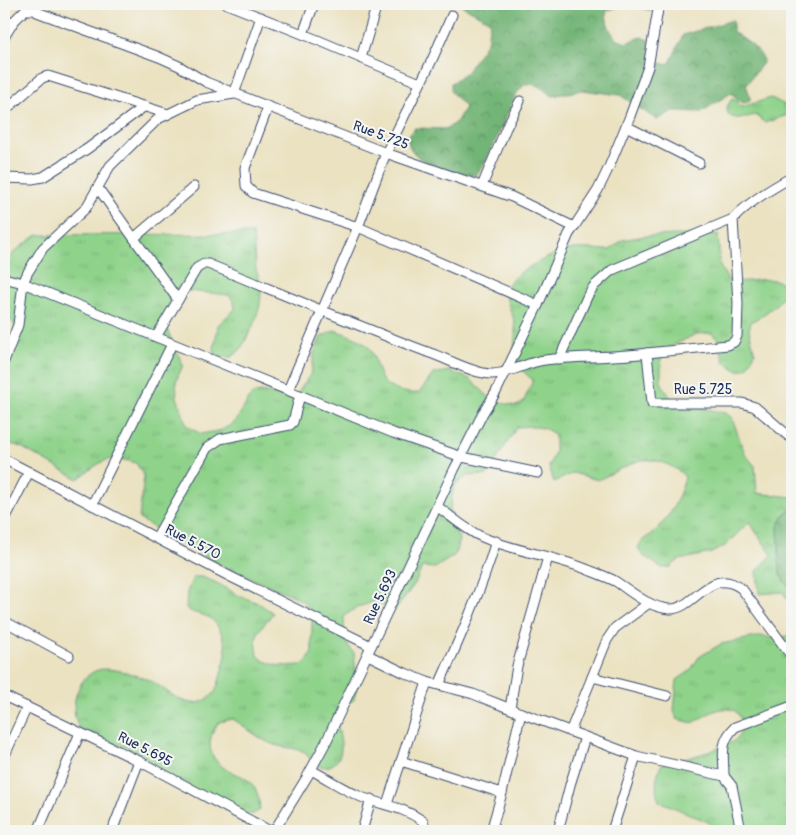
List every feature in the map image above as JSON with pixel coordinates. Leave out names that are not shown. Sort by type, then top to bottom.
[{"type":"street","points":[[17,4],[25,10]]},
{"type":"street","points":[[227,4],[420,83]]},
{"type":"street","points":[[303,34],[314,4]]},
{"type":"street","points":[[361,58],[377,4]]},
{"type":"street","points":[[505,372],[538,305],[569,234],[598,190],[626,126],[648,67],[659,4]]},
{"type":"street","points":[[4,37],[14,21],[25,10],[36,7]]},
{"type":"street","name":"Rue 5.725","points":[[36,7],[37,12],[159,57],[206,82],[234,94],[386,152],[512,197],[574,226]]},
{"type":"street","points":[[288,390],[358,227],[386,152],[452,15]]},
{"type":"street","points":[[4,361],[18,325],[23,283],[43,248],[86,208],[110,166],[158,119],[197,100],[234,94],[261,17]]},
{"type":"street","points":[[4,111],[42,78],[48,76],[168,114]]},
{"type":"street","points":[[197,100],[206,82]]},
{"type":"street","points":[[482,186],[506,128],[520,101]]},
{"type":"street","points":[[4,178],[32,179],[43,176],[87,149],[145,106]]},
{"type":"street","points":[[268,107],[245,168],[246,186],[253,193],[358,227],[538,305]]},
{"type":"street","points":[[626,126],[699,163]]},
{"type":"street","points":[[559,359],[588,295],[602,278],[612,270],[733,219],[744,208],[766,192],[792,177]]},
{"type":"street","points":[[134,238],[194,187]]},
{"type":"street","points":[[98,188],[178,300]]},
{"type":"street","points":[[156,337],[197,268],[204,264],[451,360],[479,373],[505,372],[528,364],[559,359],[606,358],[728,345],[734,342],[736,336],[738,303],[733,219]]},
{"type":"street","points":[[4,278],[23,283],[393,433],[462,457],[538,474]]},
{"type":"street","points":[[92,505],[172,344]]},
{"type":"street","name":"Rue 5.725","points":[[647,353],[652,403],[742,403],[755,407],[792,439]]},
{"type":"street","name":"Rue 5.693","points":[[272,831],[311,770],[483,413],[505,372]]},
{"type":"street","points":[[156,538],[207,448],[220,439],[290,425],[300,395]]},
{"type":"street","name":"Rue 5.570","points":[[4,459],[370,650],[405,673],[426,682],[473,694],[636,756],[724,776]]},
{"type":"street","points":[[4,521],[29,472]]},
{"type":"street","points":[[438,507],[475,532],[496,541],[570,562],[614,581],[649,603],[668,609],[681,607],[712,585],[721,582],[736,584],[742,589],[792,658]]},
{"type":"street","points":[[439,685],[484,580],[496,541]]},
{"type":"street","points":[[510,708],[518,666],[548,557]]},
{"type":"street","points":[[570,732],[606,640],[615,628],[649,603]]},
{"type":"street","points":[[4,621],[69,656]]},
{"type":"street","points":[[592,677],[667,696]]},
{"type":"street","points":[[387,804],[426,682]]},
{"type":"street","name":"Rue 5.695","points":[[4,696],[139,761],[272,831]]},
{"type":"street","points":[[741,831],[732,786],[724,776],[723,742],[729,732],[735,727],[792,706]]},
{"type":"street","points":[[4,757],[27,707]]},
{"type":"street","points":[[490,831],[502,793],[521,713]]},
{"type":"street","points":[[38,831],[80,733]]},
{"type":"street","points":[[558,831],[585,737]]},
{"type":"street","points":[[612,831],[636,756]]},
{"type":"street","points":[[113,831],[139,761]]},
{"type":"street","points":[[401,761],[502,793]]},
{"type":"street","points":[[311,770],[359,796],[413,814],[423,821],[426,831]]},
{"type":"street","points":[[362,831],[371,800]]},
{"type":"green space","points":[[459,4],[659,4],[658,10],[655,11],[630,6],[617,7],[606,12],[607,22],[613,35],[626,43],[641,37],[649,40],[650,56],[663,64],[670,63],[683,35],[733,20],[733,32],[756,49],[763,63],[746,85],[750,96],[750,100],[747,102],[743,103],[731,93],[701,112],[673,111],[657,120],[620,95],[582,90],[553,96],[537,85],[525,84],[516,94],[486,161],[476,175],[460,174],[431,165],[423,160],[411,149],[407,138],[415,128],[447,129],[457,121],[465,107],[451,92],[451,83],[466,73],[487,42],[490,21]]},
{"type":"green space","points":[[771,98],[787,106],[787,115],[765,123],[756,115],[737,118],[728,112],[727,106],[732,99],[738,101],[739,106],[742,107]]},
{"type":"green space","points":[[253,234],[255,265],[260,282],[261,300],[251,329],[236,354],[230,357],[216,356],[214,349],[218,325],[235,309],[234,302],[229,295],[188,291],[173,297],[169,304],[166,327],[183,365],[176,381],[177,397],[187,426],[201,434],[222,430],[235,422],[252,394],[260,392],[291,397],[298,393],[311,373],[315,350],[321,337],[335,330],[356,338],[367,345],[372,352],[381,378],[387,386],[403,392],[419,393],[433,374],[449,371],[470,379],[493,401],[516,406],[523,403],[533,380],[519,367],[516,361],[514,350],[515,326],[506,296],[508,285],[518,274],[544,259],[573,249],[610,250],[622,240],[645,236],[718,234],[720,266],[728,280],[775,280],[781,282],[785,289],[784,294],[772,308],[751,322],[749,330],[755,353],[747,368],[739,371],[725,363],[718,340],[712,333],[696,334],[667,349],[661,359],[661,382],[673,402],[726,413],[732,418],[745,454],[755,466],[757,493],[792,497],[792,509],[785,513],[778,527],[780,575],[792,591],[792,608],[783,592],[759,594],[757,571],[772,555],[749,522],[725,546],[711,553],[679,560],[669,568],[662,568],[642,555],[638,548],[643,540],[664,521],[680,492],[685,477],[676,469],[659,462],[642,460],[598,480],[573,473],[554,482],[549,466],[555,452],[555,435],[542,428],[532,426],[517,427],[487,475],[467,476],[454,486],[450,509],[459,540],[455,555],[435,568],[422,567],[416,582],[397,608],[373,602],[358,607],[344,616],[345,641],[354,653],[357,685],[354,700],[339,707],[337,713],[341,749],[336,762],[326,767],[319,766],[302,751],[267,742],[233,719],[219,722],[210,742],[212,755],[216,761],[229,771],[249,781],[258,794],[260,810],[253,814],[244,814],[166,779],[127,747],[91,739],[82,732],[77,724],[74,704],[81,684],[87,676],[95,671],[110,669],[133,674],[149,680],[177,698],[192,703],[199,703],[215,692],[226,656],[225,645],[218,627],[211,619],[186,608],[187,592],[193,577],[202,577],[217,583],[238,595],[260,604],[273,613],[258,632],[256,640],[258,656],[264,661],[279,666],[302,665],[308,660],[312,652],[312,619],[305,603],[292,595],[228,569],[139,519],[144,476],[136,463],[111,459],[99,464],[78,479],[21,447],[4,442],[4,375],[17,336],[14,324],[4,311],[4,274],[14,252],[37,235]]},
{"type":"green space","points":[[792,509],[792,591],[780,575],[778,527],[785,513]]},
{"type":"green space","points":[[792,634],[792,831],[719,831],[708,822],[659,801],[656,782],[662,764],[702,754],[726,745],[735,740],[742,726],[737,713],[729,709],[715,711],[693,723],[677,719],[674,711],[677,680],[690,671],[699,657],[721,644],[761,636],[778,639]]}]
